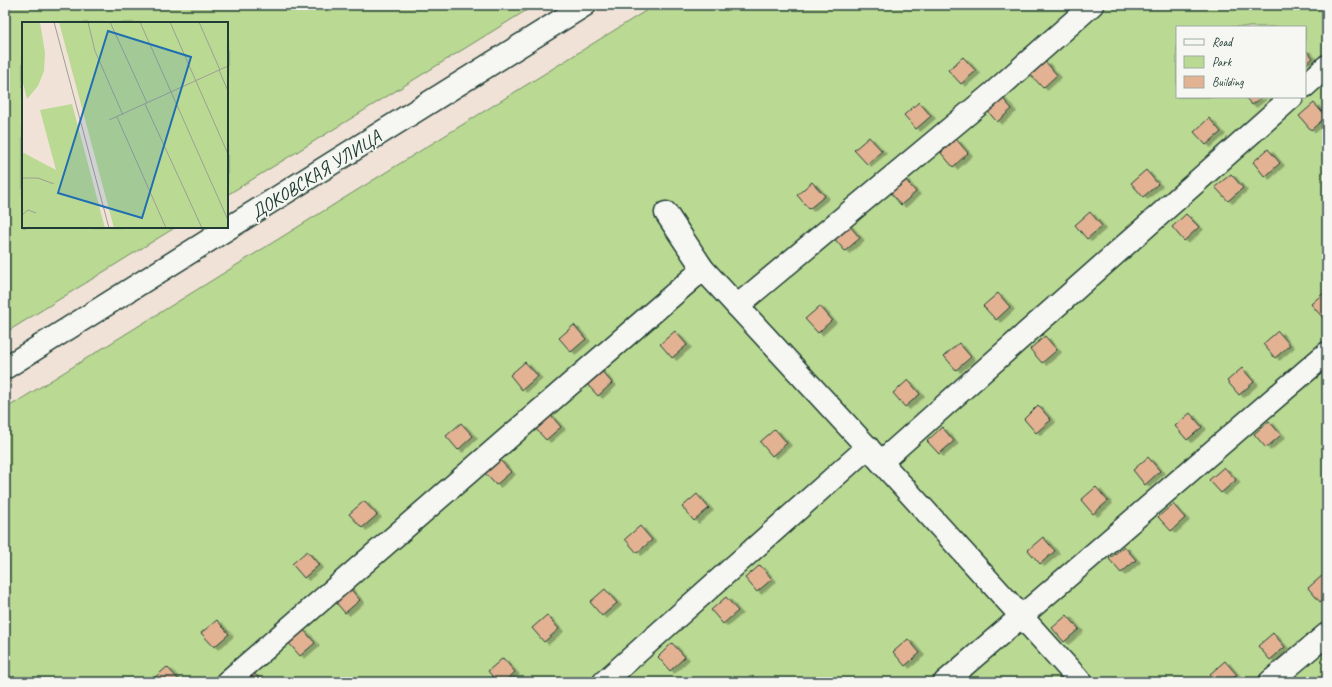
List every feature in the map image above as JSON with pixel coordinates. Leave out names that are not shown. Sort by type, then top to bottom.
[{"type":"street","name":"ДОКОВСКАЯ УЛИЦА","points":[[5,368],[585,5]]},
{"type":"street","points":[[737,306],[994,92],[1092,5]]},
{"type":"street","points":[[1306,85],[1327,66]]},
{"type":"street","points":[[604,682],[874,454],[1291,98]]},
{"type":"street","points":[[666,213],[704,269],[1081,682]]},
{"type":"street","points":[[227,682],[704,269]]},
{"type":"street","points":[[945,682],[1327,353]]},
{"type":"street","points":[[1270,682],[1327,634]]},
{"type":"green space","points":[[5,5],[535,5],[228,194],[228,22],[22,22],[22,228],[174,228],[5,333]]},
{"type":"green space","points":[[655,5],[1327,5],[1327,682],[5,682],[5,409]]},
{"type":"building","points":[[1306,50],[1313,58],[1306,64]]},
{"type":"building","points":[[963,57],[976,71],[961,84],[948,70]]},
{"type":"building","points":[[1045,61],[1057,75],[1043,88],[1030,74]]},
{"type":"building","points":[[1000,95],[1012,109],[997,122],[985,108]]},
{"type":"building","points":[[1246,98],[1261,98],[1252,105]]},
{"type":"building","points":[[919,102],[931,116],[916,129],[904,115]]},
{"type":"building","points":[[1314,103],[1326,117],[1311,130],[1299,116]]},
{"type":"building","points":[[1209,118],[1221,132],[1206,145],[1194,132]]},
{"type":"building","points":[[869,137],[882,151],[867,164],[854,150]]},
{"type":"building","points":[[956,139],[968,153],[953,167],[941,153]]},
{"type":"building","points":[[1268,149],[1280,163],[1265,177],[1253,162]]},
{"type":"building","points":[[1146,170],[1158,184],[1143,197],[1131,183]]},
{"type":"building","points":[[1231,174],[1243,188],[1228,201],[1215,187]]},
{"type":"building","points":[[904,178],[916,192],[901,205],[889,191]]},
{"type":"building","points":[[812,182],[825,196],[809,209],[797,195]]},
{"type":"building","points":[[1090,212],[1102,226],[1087,239],[1075,225]]},
{"type":"building","points":[[1186,214],[1199,227],[1184,241],[1172,227]]},
{"type":"building","points":[[848,224],[860,238],[845,251],[833,237]]},
{"type":"building","points":[[1326,291],[1327,314],[1323,318],[1311,304]]},
{"type":"building","points":[[998,293],[1010,307],[996,320],[983,306]]},
{"type":"building","points":[[820,306],[832,320],[818,333],[805,319]]},
{"type":"building","points":[[574,325],[586,339],[571,352],[559,338]]},
{"type":"building","points":[[675,331],[687,345],[672,358],[660,344]]},
{"type":"building","points":[[1278,331],[1290,345],[1275,358],[1263,344]]},
{"type":"building","points":[[1045,336],[1057,350],[1042,363],[1030,349]]},
{"type":"building","points":[[959,343],[971,357],[956,370],[944,356]]},
{"type":"building","points":[[525,362],[538,376],[522,390],[510,375]]},
{"type":"building","points":[[1242,368],[1254,382],[1239,395],[1227,381]]},
{"type":"building","points":[[600,369],[612,383],[598,396],[585,382]]},
{"type":"building","points":[[908,380],[920,394],[905,407],[893,393]]},
{"type":"building","points":[[1038,405],[1051,420],[1036,433],[1024,419]]},
{"type":"building","points":[[549,413],[561,427],[546,440],[534,427]]},
{"type":"building","points":[[1190,413],[1202,427],[1187,440],[1175,426]]},
{"type":"building","points":[[1269,421],[1281,435],[1266,448],[1254,434]]},
{"type":"building","points":[[461,423],[473,436],[458,450],[446,436]]},
{"type":"building","points":[[942,427],[954,441],[939,454],[927,441]]},
{"type":"building","points":[[775,429],[787,443],[772,456],[760,442]]},
{"type":"building","points":[[1148,457],[1160,471],[1145,485],[1133,470]]},
{"type":"building","points":[[499,459],[511,472],[496,485],[484,472]]},
{"type":"building","points":[[1224,467],[1236,480],[1221,493],[1209,480]]},
{"type":"building","points":[[1096,487],[1108,501],[1093,514],[1081,500]]},
{"type":"building","points":[[697,494],[709,508],[694,521],[682,507]]},
{"type":"building","points":[[364,501],[377,515],[362,528],[349,514]]},
{"type":"building","points":[[1173,504],[1185,518],[1171,531],[1158,517]]},
{"type":"building","points":[[640,526],[652,540],[637,553],[625,539]]},
{"type":"building","points":[[1043,537],[1055,551],[1040,564],[1028,550]]},
{"type":"building","points":[[1124,546],[1136,560],[1121,573],[1109,559]]},
{"type":"building","points":[[307,551],[319,565],[304,578],[292,564]]},
{"type":"building","points":[[760,565],[772,579],[757,592],[745,578]]},
{"type":"building","points":[[1323,575],[1327,579],[1327,596],[1320,602],[1308,588]]},
{"type":"building","points":[[348,586],[360,600],[345,613],[333,599]]},
{"type":"building","points":[[605,589],[617,603],[602,616],[590,602]]},
{"type":"building","points":[[726,597],[738,611],[723,624],[711,610]]},
{"type":"building","points":[[547,615],[559,629],[544,642],[532,628]]},
{"type":"building","points":[[1067,615],[1079,629],[1064,642],[1052,628]]},
{"type":"building","points":[[217,620],[229,634],[214,647],[201,633]]},
{"type":"building","points":[[303,629],[315,643],[300,656],[288,642]]},
{"type":"building","points":[[1273,633],[1285,647],[1270,660],[1258,646]]},
{"type":"building","points":[[908,639],[920,653],[905,666],[893,652]]},
{"type":"building","points":[[672,643],[685,657],[670,671],[658,657]]},
{"type":"building","points":[[503,658],[515,672],[504,682],[497,682],[488,671]]},
{"type":"building","points":[[1225,661],[1237,675],[1229,682],[1217,682],[1210,674]]},
{"type":"building","points":[[167,667],[180,681],[154,682],[152,680]]},
{"type":"building","points":[[254,673],[262,682],[243,682]]}]
